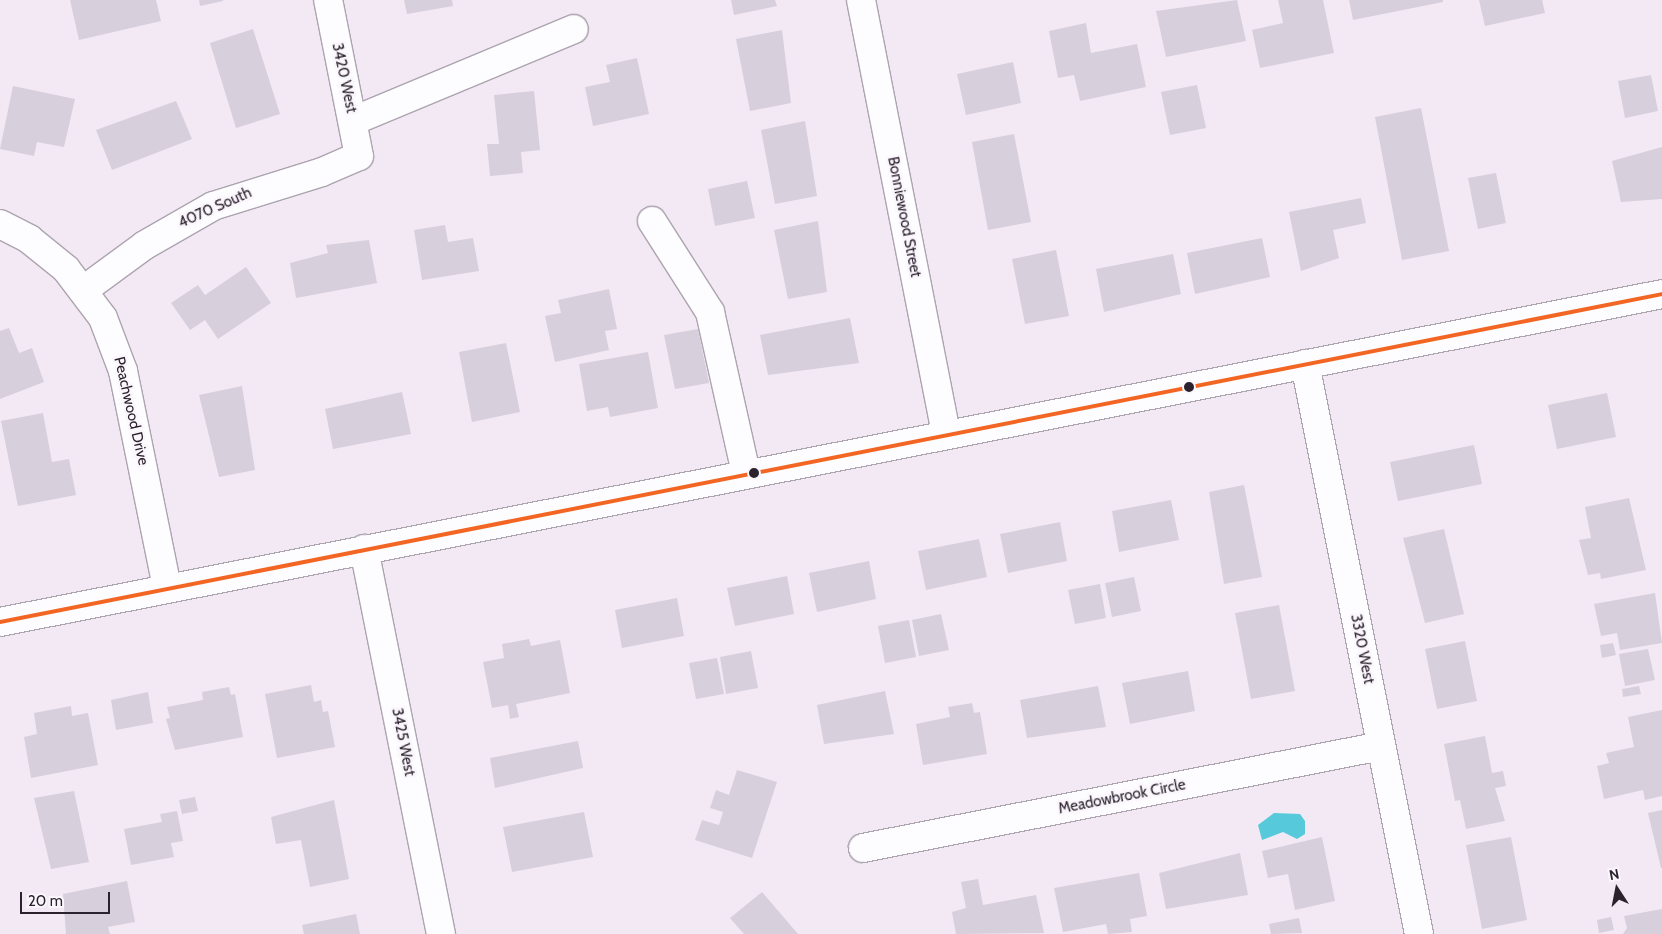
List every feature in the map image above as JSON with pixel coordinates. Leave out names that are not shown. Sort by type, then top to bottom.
[{"type":"street","name":"3420 West","points":[[328,0],[359,156]]},
{"type":"street","name":"Bonniewood Street","points":[[861,0],[946,435]]},
{"type":"street","points":[[353,121],[574,29]]},
{"type":"street","name":"4070 South","points":[[85,290],[145,245],[213,206],[322,172],[359,156]]},
{"type":"street","points":[[652,221],[710,312],[746,473]]},
{"type":"street","name":"Peachwood Drive","points":[[0,224],[48,253],[85,290],[103,318],[123,371],[167,588]]},
{"type":"street","points":[[0,622],[746,473],[1662,294]]},
{"type":"street","name":"3320 West","points":[[1304,364],[1419,934]]},
{"type":"street","name":"3425 West","points":[[364,549],[441,934]]},
{"type":"street","name":"Meadowbrook Circle","points":[[862,848],[1381,746]]},
{"type":"water","points":[[1274,813],[1300,814],[1305,821],[1305,834],[1297,839],[1283,832],[1262,840],[1258,825]]},
{"type":"building","points":[[70,0],[156,0],[161,21],[79,40]]},
{"type":"building","points":[[199,0],[223,0],[223,1],[200,6]]},
{"type":"building","points":[[404,0],[452,0],[453,6],[407,14]]},
{"type":"building","points":[[731,0],[775,0],[777,6],[734,15]]},
{"type":"building","points":[[1237,0],[1246,41],[1166,57],[1156,11]]},
{"type":"building","points":[[1278,0],[1323,0],[1334,53],[1260,68],[1252,30],[1283,23]]},
{"type":"building","points":[[1349,0],[1443,0],[1443,2],[1353,20]]},
{"type":"building","points":[[1479,0],[1542,0],[1545,13],[1485,26]]},
{"type":"building","points":[[1086,23],[1091,53],[1137,44],[1146,87],[1080,101],[1074,75],[1058,78],[1049,31]]},
{"type":"building","points":[[253,29],[280,114],[236,128],[210,43]]},
{"type":"building","points":[[782,30],[791,103],[750,111],[736,39]]},
{"type":"building","points":[[637,58],[649,114],[593,126],[585,87],[610,82],[606,65]]},
{"type":"building","points":[[1013,62],[1021,103],[966,115],[957,74]]},
{"type":"building","points":[[1651,75],[1658,111],[1625,118],[1618,81]]},
{"type":"building","points":[[1197,85],[1206,128],[1170,135],[1161,92]]},
{"type":"building","points":[[13,86],[75,99],[64,147],[37,142],[34,156],[0,149]]},
{"type":"building","points":[[534,91],[540,150],[521,152],[523,173],[490,176],[487,144],[499,144],[494,95]]},
{"type":"building","points":[[176,101],[192,139],[112,170],[96,130]]},
{"type":"building","points":[[1421,108],[1449,251],[1402,260],[1375,117]]},
{"type":"building","points":[[805,121],[817,196],[775,204],[761,130]]},
{"type":"building","points":[[1014,134],[1031,222],[988,230],[972,142]]},
{"type":"building","points":[[1662,147],[1662,199],[1621,202],[1612,161]]},
{"type":"building","points":[[1496,173],[1506,223],[1478,229],[1468,178]]},
{"type":"building","points":[[747,181],[755,218],[715,226],[708,189]]},
{"type":"building","points":[[1361,198],[1366,223],[1333,230],[1339,258],[1301,271],[1289,212]]},
{"type":"building","points":[[818,221],[827,292],[788,299],[774,230]]},
{"type":"building","points":[[445,225],[448,242],[473,238],[479,271],[422,280],[414,230]]},
{"type":"building","points":[[1262,238],[1270,277],[1195,294],[1187,253]]},
{"type":"building","points":[[369,240],[377,283],[296,298],[290,263],[328,253],[326,245]]},
{"type":"building","points":[[1056,250],[1069,316],[1025,324],[1012,259]]},
{"type":"building","points":[[1173,254],[1181,294],[1104,312],[1096,269]]},
{"type":"building","points":[[246,267],[271,303],[218,339],[205,320],[190,330],[171,303],[198,285],[205,295]]},
{"type":"building","points":[[609,289],[617,329],[605,331],[609,350],[555,362],[545,316],[561,313],[558,300]]},
{"type":"building","points":[[850,318],[859,363],[768,375],[760,335]]},
{"type":"building","points":[[9,328],[19,353],[32,348],[44,382],[0,399],[0,331]]},
{"type":"building","points":[[698,329],[709,383],[675,389],[664,335]]},
{"type":"building","points":[[506,343],[520,412],[472,422],[459,352]]},
{"type":"building","points":[[648,352],[658,408],[610,417],[608,407],[587,411],[579,364]]},
{"type":"building","points":[[242,386],[255,470],[219,477],[199,395]]},
{"type":"building","points":[[402,392],[411,434],[333,449],[325,409]]},
{"type":"building","points":[[1607,393],[1616,437],[1557,449],[1548,405]]},
{"type":"building","points":[[43,413],[52,462],[69,459],[76,495],[18,506],[1,421]]},
{"type":"building","points":[[1474,445],[1482,484],[1398,501],[1390,462]]},
{"type":"building","points":[[1244,485],[1262,577],[1224,584],[1209,492]]},
{"type":"building","points":[[1629,498],[1646,570],[1601,579],[1600,573],[1588,575],[1579,540],[1591,538],[1585,507]]},
{"type":"building","points":[[1171,500],[1179,540],[1119,552],[1112,511]]},
{"type":"building","points":[[1060,522],[1067,561],[1008,573],[1000,534]]},
{"type":"building","points":[[1444,529],[1464,614],[1425,623],[1403,538]]},
{"type":"building","points":[[979,539],[987,577],[926,590],[918,551]]},
{"type":"building","points":[[869,561],[876,599],[817,612],[809,573]]},
{"type":"building","points":[[787,576],[794,614],[735,626],[727,588]]},
{"type":"building","points":[[1134,577],[1141,611],[1112,617],[1105,583]]},
{"type":"building","points":[[1100,584],[1106,618],[1075,624],[1068,590]]},
{"type":"building","points":[[1655,593],[1662,643],[1620,650],[1617,633],[1601,636],[1594,604]]},
{"type":"building","points":[[677,598],[684,636],[622,648],[615,610]]},
{"type":"building","points":[[1279,605],[1295,691],[1251,699],[1235,613]]},
{"type":"building","points":[[941,614],[949,650],[919,656],[912,620]]},
{"type":"building","points":[[909,620],[916,657],[885,663],[878,626]]},
{"type":"building","points":[[529,639],[531,646],[560,640],[570,693],[516,704],[519,717],[510,719],[508,705],[492,708],[483,662],[504,658],[502,644]]},
{"type":"building","points":[[1465,641],[1477,701],[1437,709],[1425,649]]},
{"type":"building","points":[[1613,643],[1616,655],[1602,658],[1600,645]]},
{"type":"building","points":[[1648,649],[1655,680],[1625,686],[1619,654]]},
{"type":"building","points":[[751,651],[758,688],[726,694],[720,657]]},
{"type":"building","points":[[717,658],[724,694],[696,699],[689,663]]},
{"type":"building","points":[[1188,671],[1195,711],[1130,724],[1122,683]]},
{"type":"building","points":[[311,685],[314,702],[321,700],[323,712],[328,711],[335,747],[277,758],[265,694]]},
{"type":"building","points":[[1098,686],[1106,727],[1027,738],[1020,700]]},
{"type":"building","points":[[1639,686],[1641,694],[1623,697],[1622,689]]},
{"type":"building","points":[[229,687],[231,695],[235,694],[243,737],[175,750],[166,719],[170,718],[167,707],[203,700],[202,692]]},
{"type":"building","points":[[885,691],[894,734],[824,744],[817,705]]},
{"type":"building","points":[[148,692],[153,723],[116,730],[111,700]]},
{"type":"building","points":[[972,703],[974,713],[980,712],[987,754],[923,765],[916,724],[950,717],[948,707]]},
{"type":"building","points":[[71,706],[72,716],[88,713],[98,765],[31,778],[24,737],[37,734],[34,713]]},
{"type":"building","points":[[1662,710],[1662,796],[1645,800],[1643,790],[1604,799],[1597,766],[1609,763],[1606,753],[1634,747],[1628,717]]},
{"type":"building","points":[[1485,736],[1492,773],[1503,771],[1506,786],[1495,788],[1505,821],[1466,829],[1460,800],[1455,801],[1444,744]]},
{"type":"building","points":[[578,741],[583,768],[495,788],[490,758]]},
{"type":"building","points":[[737,770],[777,782],[752,858],[695,840],[702,820],[719,825],[723,812],[710,808],[716,790],[729,795]]},
{"type":"building","points":[[74,791],[89,862],[51,869],[34,798]]},
{"type":"building","points":[[195,797],[198,811],[182,814],[179,800]]},
{"type":"building","points":[[334,800],[349,879],[310,887],[301,840],[276,844],[271,817]]},
{"type":"building","points":[[1662,810],[1662,868],[1661,868],[1648,813]]},
{"type":"building","points":[[177,811],[183,841],[171,843],[174,857],[131,865],[124,829],[162,822],[160,814]]},
{"type":"building","points":[[584,812],[593,857],[512,872],[503,827]]},
{"type":"building","points":[[1322,837],[1335,901],[1295,910],[1288,874],[1268,878],[1262,851]]},
{"type":"building","points":[[1511,837],[1527,920],[1482,929],[1466,845]]},
{"type":"building","points":[[1240,853],[1248,895],[1166,909],[1159,873]]},
{"type":"building","points":[[1139,873],[1147,916],[1130,919],[1132,932],[1108,934],[1106,924],[1063,932],[1054,888]]},
{"type":"building","points":[[978,879],[983,905],[1036,895],[1044,933],[956,934],[952,912],[966,908],[961,882]]},
{"type":"building","points":[[127,881],[135,922],[108,927],[110,934],[66,934],[63,894]]},
{"type":"building","points":[[762,892],[798,934],[744,934],[730,918]]},
{"type":"building","points":[[1662,909],[1662,934],[1623,934],[1627,928],[1624,916]]},
{"type":"building","points":[[356,914],[360,934],[304,934],[302,925]]},
{"type":"building","points":[[1611,917],[1614,930],[1599,933],[1597,920]]},
{"type":"building","points":[[1299,918],[1302,933],[1271,934],[1269,924]]},
{"type":"transit line","points":[[0,622],[1662,294]]}]
